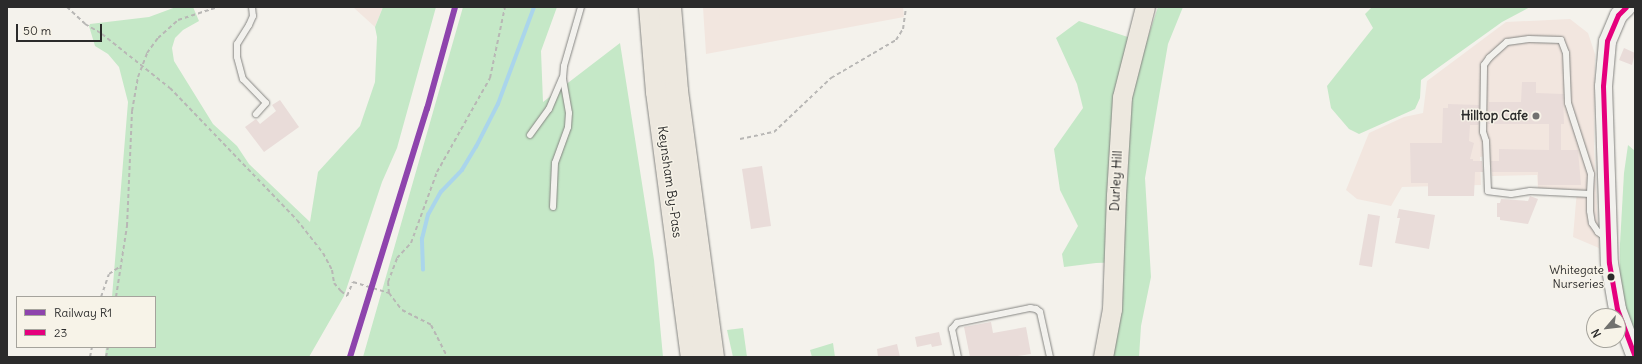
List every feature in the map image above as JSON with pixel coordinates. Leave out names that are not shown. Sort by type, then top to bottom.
[{"type":"highway","name":"Keynsham By-Pass","points":[[650,7],[657,92],[692,357]]},
{"type":"highway","name":"Keynsham By-Pass","points":[[670,7],[677,91],[712,357]]},
{"type":"main road","name":"Durley Hill","points":[[1103,357],[1112,309],[1116,195],[1122,98],[1145,7]]},
{"type":"street","points":[[1626,7],[1618,15],[1607,40],[1603,86],[1609,264],[1617,309],[1635,357]]},
{"type":"lane","points":[[252,7],[253,16],[250,25],[237,44],[237,57],[243,79],[266,103],[256,114]]},
{"type":"lane","points":[[553,207],[555,163],[568,127],[569,114],[563,78],[564,66],[581,7]]},
{"type":"lane","points":[[1590,194],[1530,191],[1511,194],[1488,191],[1486,141],[1483,132],[1484,65],[1489,58],[1506,42],[1529,39],[1560,40],[1566,53],[1568,103],[1590,174],[1592,223],[1598,232],[1608,239]]},
{"type":"lane","points":[[530,135],[549,109],[563,78]]},
{"type":"lane","points":[[958,357],[952,329],[957,323],[1030,308],[1036,309],[1040,312],[1050,357]]},
{"type":"path","points":[[67,7],[85,24],[102,34],[170,88],[298,220],[332,270],[334,283],[348,296],[353,282],[388,293],[402,310],[431,325],[447,357]]},
{"type":"path","points":[[116,296],[127,226],[132,111],[138,77],[147,53],[158,38],[178,20],[218,7]]},
{"type":"path","points":[[388,293],[388,282],[397,258],[411,243],[437,172],[490,78],[505,7]]},
{"type":"path","points":[[740,139],[774,132],[832,78],[896,40],[903,29],[906,7]]},
{"type":"path","points":[[101,296],[109,274],[121,266]]},
{"type":"shaded area","points":[[353,7],[383,7],[375,27]]},
{"type":"shaded area","points":[[703,7],[903,7],[904,17],[706,54]]},
{"type":"shaded area","name":"Whitegate Nurseries","points":[[1570,19],[1588,33],[1595,54],[1594,149],[1599,248],[1573,237],[1577,190],[1538,188],[1537,175],[1492,176],[1489,155],[1480,157],[1481,185],[1402,187],[1391,206],[1357,199],[1346,190],[1369,133],[1404,117],[1423,113],[1427,81],[1506,22]]},
{"type":"green space","points":[[176,7],[193,7],[199,21],[183,30],[175,38],[172,48],[174,61],[213,124],[237,146],[249,164],[310,222],[318,172],[360,126],[375,82],[377,37],[375,27],[383,7],[436,7],[397,148],[382,182],[344,296],[309,357],[105,357],[106,348],[156,348],[156,296],[112,296],[128,102],[119,67],[108,54],[95,46],[89,26],[90,24],[149,17]]},
{"type":"green space","points":[[463,7],[557,7],[541,51],[543,102],[620,43],[654,260],[663,357],[363,357]]},
{"type":"green space","points":[[1158,7],[1183,7],[1168,44],[1145,178],[1151,277],[1141,326],[1139,357],[1113,357],[1124,262],[1096,263],[1064,267],[1062,254],[1078,226],[1060,190],[1054,149],[1083,108],[1077,84],[1056,38],[1079,21],[1134,39],[1144,49]]},
{"type":"green space","points":[[1372,7],[1530,7],[1502,22],[1421,80],[1420,98],[1415,109],[1359,134],[1349,129],[1331,108],[1327,86],[1373,28],[1365,14]]},
{"type":"green space","points":[[1628,145],[1635,151],[1635,337],[1626,316],[1626,308],[1623,308],[1620,279],[1620,244],[1624,173]]},
{"type":"green space","points":[[743,328],[747,357],[733,357],[727,330]]},
{"type":"green space","points":[[833,343],[835,357],[812,357],[810,350]]},
{"type":"building","points":[[1624,48],[1635,53],[1632,65],[1619,60]]},
{"type":"building","points":[[1522,82],[1536,82],[1536,93],[1563,94],[1564,124],[1561,124],[1561,150],[1578,150],[1581,185],[1538,185],[1538,172],[1492,172],[1491,161],[1499,161],[1499,149],[1549,150],[1549,124],[1488,124],[1489,102],[1521,102]]},
{"type":"building","points":[[280,100],[299,127],[264,152],[245,127],[256,119],[260,124],[276,111],[272,105]]},
{"type":"building","points":[[1448,104],[1479,105],[1479,124],[1470,125],[1469,141],[1474,143],[1470,159],[1473,159],[1473,161],[1482,161],[1483,172],[1475,172],[1474,196],[1428,196],[1428,183],[1411,183],[1410,143],[1442,143],[1443,108],[1448,108]]},
{"type":"building","points":[[762,166],[771,226],[751,229],[742,169]]},
{"type":"building","points":[[1530,196],[1538,199],[1528,224],[1500,220],[1500,217],[1497,217],[1497,203],[1500,203],[1501,199],[1528,201]]},
{"type":"building","points":[[1399,209],[1435,215],[1429,249],[1395,243],[1400,218],[1397,218]]},
{"type":"building","points":[[1368,214],[1380,216],[1372,267],[1359,265]]},
{"type":"building","points":[[991,322],[993,333],[1026,327],[1031,354],[1012,357],[970,357],[964,327]]},
{"type":"building","points":[[939,332],[942,345],[932,347],[931,344],[917,347],[915,337]]},
{"type":"building","points":[[897,344],[900,357],[878,357],[877,349]]},
{"type":"waterway","points":[[423,270],[422,239],[428,215],[441,192],[462,170],[476,147],[498,104],[534,7]]},
{"type":"rail line","name":"R1","points":[[350,357],[427,109],[455,7]]},
{"type":"transit line","name":"23","points":[[1626,7],[1618,15],[1607,41],[1603,86],[1609,263],[1617,309],[1635,357]]},
{"type":"place","name":"Hilltop Cafe","points":[[1536,116]]},
{"type":"place","name":"Whitegate Nurseries","points":[[1611,277]]}]
